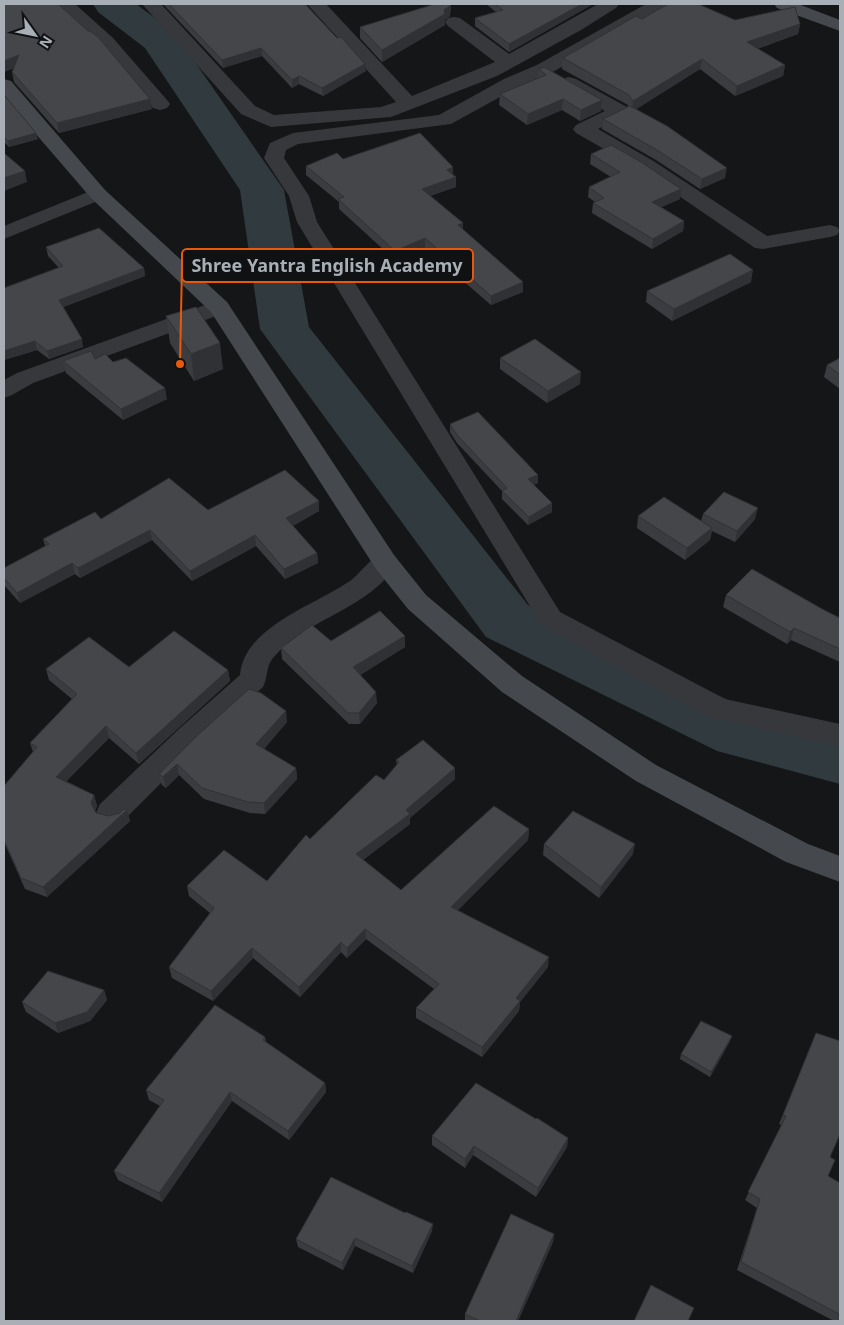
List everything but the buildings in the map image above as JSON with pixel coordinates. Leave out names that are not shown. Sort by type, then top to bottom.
[{"type":"street","points":[[65,4],[106,42],[160,104]]},
{"type":"street","points":[[151,4],[248,110],[271,121],[384,113],[490,72],[544,69],[658,4]]},
{"type":"street","points":[[316,4],[408,103]]},
{"type":"street","points":[[610,4],[575,26],[444,120],[292,139],[278,147],[274,158],[299,196],[307,222],[551,619],[719,709],[840,735]]},
{"type":"street","points":[[783,4],[840,26]]},
{"type":"street","points":[[454,22],[510,72]]},
{"type":"street","points":[[544,69],[620,111],[583,128],[648,166],[763,243],[830,231]]},
{"type":"street","points":[[4,85],[98,194],[219,307],[385,562],[417,602],[512,684],[646,773],[797,853],[840,869]]},
{"type":"street","points":[[4,232],[98,194]]},
{"type":"street","points":[[4,390],[25,378],[219,307]]},
{"type":"street","points":[[111,813],[190,736],[253,679],[251,672],[262,652],[286,629],[330,606],[360,587],[385,562]]},
{"type":"waterway","points":[[112,4],[160,40],[262,190],[285,329],[507,621],[739,733],[840,759]]},
{"type":"place","name":"Shree Yantra English Academy","points":[[180,364]]}]
